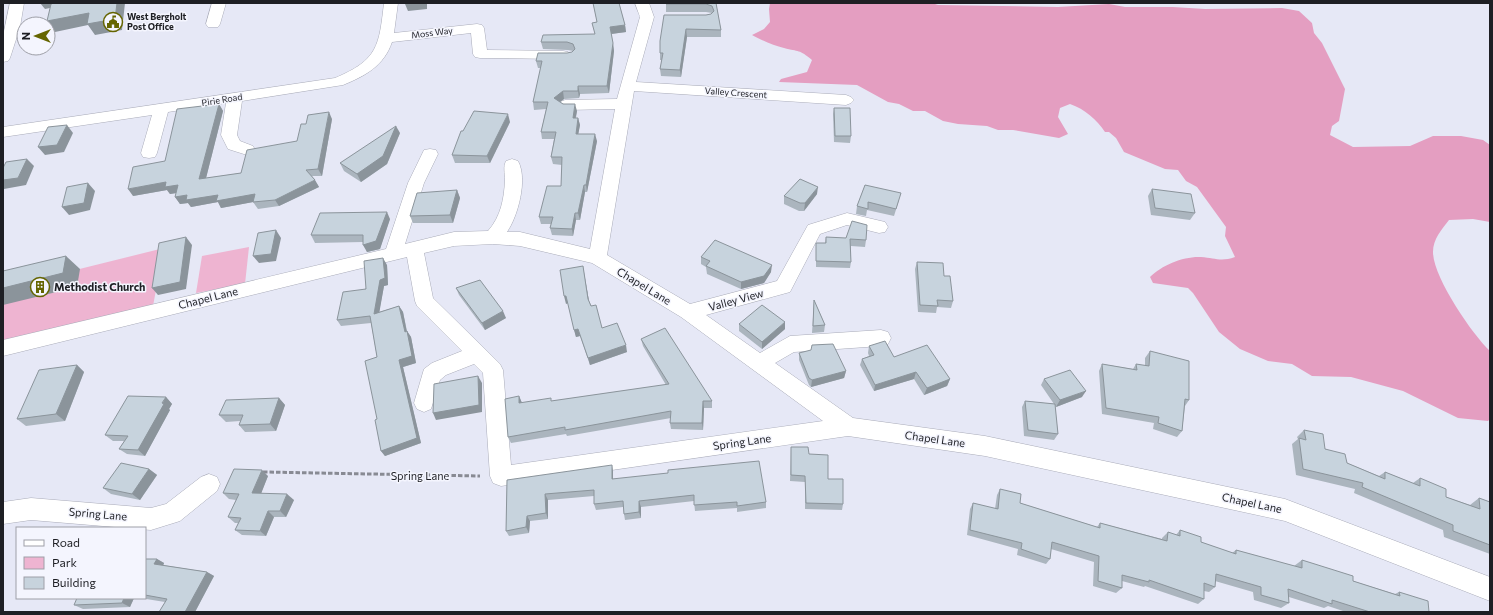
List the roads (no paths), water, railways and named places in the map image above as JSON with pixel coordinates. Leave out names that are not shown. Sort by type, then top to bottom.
[{"type":"street","points":[[4,54],[17,3]]},
{"type":"street","points":[[213,24],[219,3]]},
{"type":"street","name":"Pirie Road","points":[[3,132],[338,82],[354,76],[367,68],[377,58],[384,47],[387,38],[391,3]]},
{"type":"street","points":[[597,258],[626,86],[649,12]]},
{"type":"street","name":"Moss Way","points":[[387,38],[477,28],[480,54],[568,55]]},
{"type":"street","name":"Valley Crescent","points":[[626,86],[846,100]]},
{"type":"street","points":[[235,98],[229,135],[234,145],[247,150]]},
{"type":"street","points":[[565,105],[623,104]]},
{"type":"street","points":[[149,152],[161,109]]},
{"type":"street","points":[[393,254],[416,183],[430,154]]},
{"type":"street","points":[[493,237],[505,220],[511,198],[514,173],[512,165]]},
{"type":"street","name":"Valley View","points":[[688,312],[783,287],[814,230],[847,219],[878,227]]},
{"type":"street","name":"Chapel Lane","points":[[3,348],[454,239],[493,237],[520,239],[597,258],[688,312],[848,427],[985,446],[1285,510],[1490,589]]},
{"type":"street","points":[[414,248],[424,301],[477,354],[439,369],[431,375],[424,403]]},
{"type":"street","points":[[759,363],[790,344],[881,338]]},
{"type":"street","name":"Spring Lane","points":[[477,354],[493,370],[501,476],[848,427]]},
{"type":"street","name":"Spring Lane","points":[[3,513],[31,509],[151,519],[172,513],[209,484]]},
{"type":"place","name":"West Bergholt Post Office","points":[[113,22]]},
{"type":"place","name":"Methodist Church","points":[[40,287]]}]
